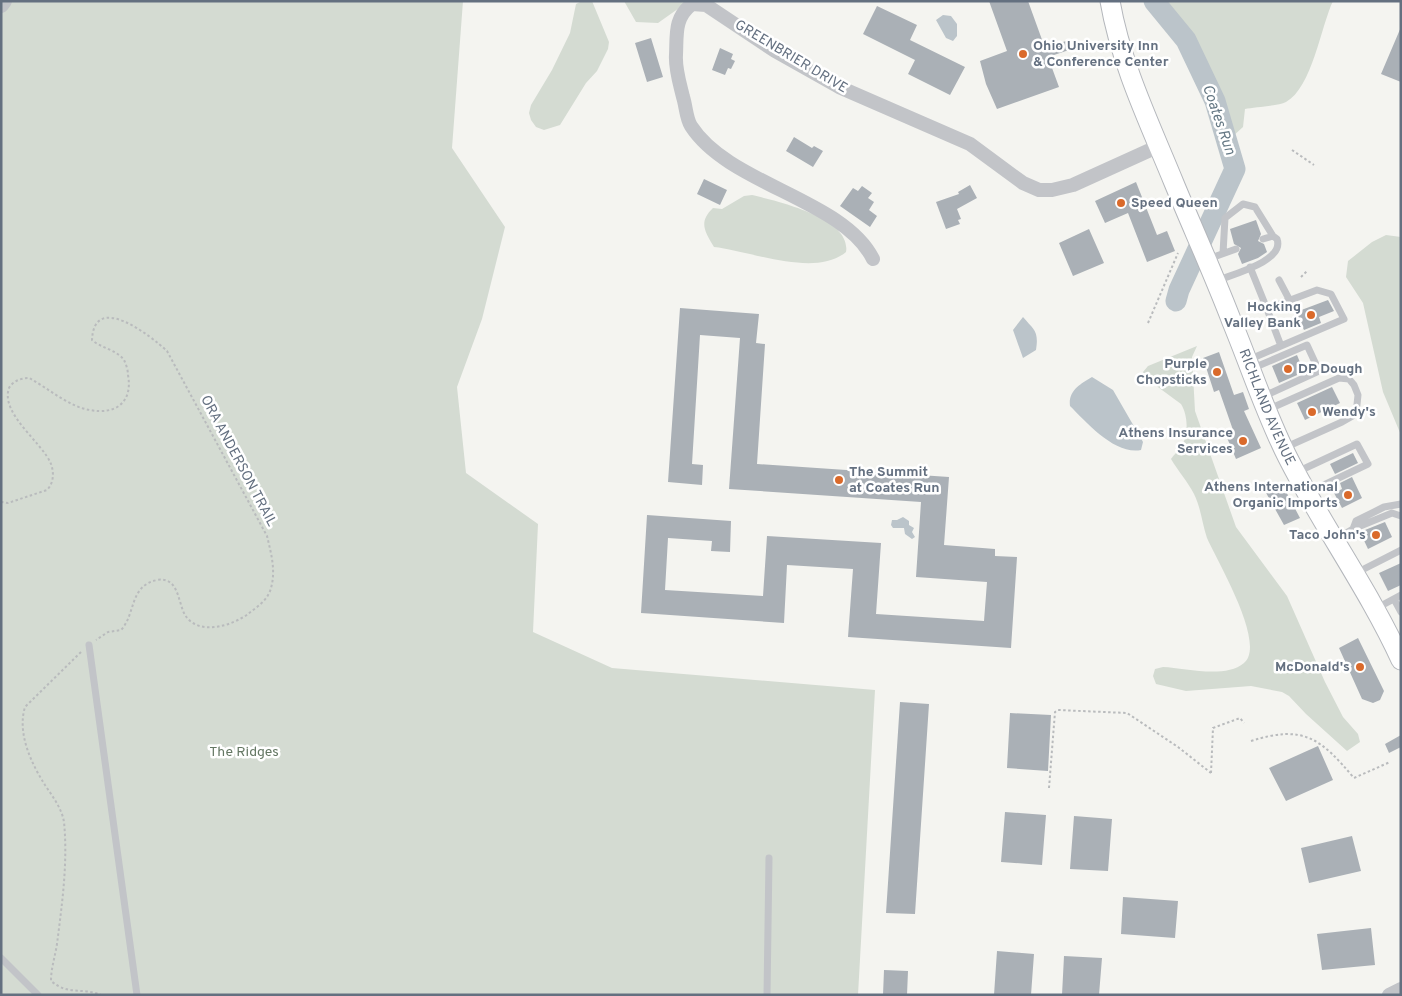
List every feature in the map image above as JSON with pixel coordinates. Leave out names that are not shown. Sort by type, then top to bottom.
[{"type":"main road","name":"RICHLAND AVENUE","points":[[1110,1],[1126,63],[1196,237],[1215,257],[1216,281],[1283,448],[1333,541],[1354,574],[1401,660]]},
{"type":"street","points":[[1,5],[4,1]]},
{"type":"street","name":"GREENBRIER DRIVE","points":[[873,259],[866,246],[850,232],[816,209],[734,164],[704,142],[690,125],[676,59],[679,19],[683,11],[692,4],[706,5],[775,51],[839,87],[970,144],[1023,183],[1039,190],[1052,190],[1073,185],[1159,146]]},
{"type":"street","points":[[1390,995],[1401,989]]},
{"type":"lane","points":[[1215,257],[1225,218],[1243,204],[1255,207],[1273,236],[1277,239],[1279,245],[1276,252],[1268,260],[1216,281]]},
{"type":"lane","points":[[1263,239],[1273,236]]},
{"type":"lane","points":[[1215,257],[1236,248]]},
{"type":"lane","points":[[1250,267],[1280,346]]},
{"type":"lane","points":[[1279,280],[1289,299]]},
{"type":"lane","points":[[1249,365],[1280,346],[1344,319],[1331,294],[1317,290],[1289,299],[1267,309]]},
{"type":"lane","points":[[1249,365],[1308,345],[1319,371],[1264,403]]},
{"type":"lane","points":[[1264,403],[1332,379],[1348,380],[1354,384],[1358,395],[1356,414],[1283,448]]},
{"type":"lane","points":[[1296,473],[1357,444],[1368,464],[1307,493]]},
{"type":"lane","points":[[1353,529],[1356,521],[1384,507],[1401,504]]},
{"type":"lane","points":[[1333,541],[1353,529],[1392,513],[1401,516]]},
{"type":"lane","points":[[1354,574],[1401,550]]},
{"type":"lane","points":[[1374,609],[1397,597],[1401,612]]},
{"type":"lane","points":[[89,645],[137,995]]},
{"type":"lane","points":[[767,995],[769,858]]},
{"type":"lane","points":[[1,958],[38,995]]},
{"type":"path","points":[[1292,150],[1314,165]]},
{"type":"path","points":[[1148,323],[1178,253]]},
{"type":"path","points":[[1301,277],[1308,271]]},
{"type":"path","name":"ORA ANDERSON TRAIL","points":[[1,502],[8,503],[47,490],[52,480],[51,465],[48,459],[32,441],[11,410],[8,391],[11,385],[22,378],[29,378],[88,410],[111,410],[128,398],[130,381],[124,361],[117,354],[92,340],[94,326],[101,320],[115,317],[151,337],[167,351],[267,536],[273,557],[273,580],[270,592],[264,601],[236,622],[211,627],[200,625],[186,615],[178,593],[171,583],[163,580],[155,581],[139,590],[126,625],[121,630],[108,632],[89,645],[25,707],[21,719],[27,748],[37,772],[58,806],[64,821],[66,868],[51,981],[64,991],[95,992],[101,995]]},
{"type":"path","points":[[1049,788],[1055,712],[1058,710],[1127,713],[1178,747],[1211,773],[1213,728],[1240,718],[1244,723]]},
{"type":"path","points":[[1251,741],[1267,736],[1292,735],[1309,737],[1320,742],[1330,751],[1354,778]]},
{"type":"path","points":[[1352,781],[1354,778],[1390,762]]},
{"type":"green space","name":"The Ridges","points":[[1,1],[463,1],[452,148],[505,227],[482,319],[457,387],[466,473],[538,524],[533,632],[612,668],[875,690],[858,995],[1,995]]},
{"type":"green space","points":[[582,1],[592,1],[609,42],[608,49],[597,71],[586,83],[560,125],[544,130],[536,127],[531,120],[529,113],[531,105],[552,70],[570,33],[576,4]]},
{"type":"green space","points":[[624,1],[689,1],[658,23],[636,22]]},
{"type":"green space","points":[[1150,1],[1333,1],[1315,56],[1303,84],[1295,95],[1286,102],[1245,109],[1243,127],[1232,137],[1216,136],[1215,106],[1203,86],[1191,50],[1178,32]]},
{"type":"green space","points":[[752,195],[811,213],[825,221],[837,230],[845,240],[846,252],[833,259],[817,263],[800,263],[714,247],[704,227],[708,213],[713,208],[722,209],[744,196]]},
{"type":"green space","points":[[1386,235],[1401,237],[1401,435],[1383,392],[1363,303],[1346,277],[1348,261],[1372,242]]},
{"type":"green space","points":[[1197,346],[1192,357],[1195,411],[1236,527],[1287,596],[1325,682],[1343,717],[1358,734],[1360,742],[1347,751],[1289,696],[1282,692],[1251,686],[1186,691],[1156,684],[1153,676],[1155,669],[1163,667],[1216,672],[1226,671],[1244,663],[1249,653],[1249,639],[1238,602],[1207,538],[1194,494],[1171,459],[1184,442],[1187,425],[1185,414],[1181,404],[1147,379],[1143,372],[1148,366]]},
{"type":"shaded area","points":[[943,15],[951,16],[957,24],[957,36],[953,41],[946,38],[936,20]]},
{"type":"shaded area","points":[[1023,317],[1035,331],[1037,339],[1036,350],[1023,358],[1013,330]]},
{"type":"shaded area","points":[[1092,377],[1113,390],[1143,442],[1141,450],[1121,448],[1112,443],[1093,429],[1070,406],[1073,392],[1079,385]]},
{"type":"shaded area","points":[[903,517],[914,528],[912,532],[915,537],[912,539],[905,534],[904,528],[893,528],[891,525],[892,520]]},
{"type":"building","name":"Ohio University Inn & Conference Center","points":[[989,1],[1028,1],[1045,48],[1069,40],[1072,49],[1048,57],[1059,87],[997,109],[986,84],[980,61],[1007,51]]},
{"type":"building","points":[[877,6],[917,25],[910,40],[965,67],[950,95],[908,74],[915,60],[863,34]]},
{"type":"building","points":[[1401,27],[1401,82],[1381,74]]},
{"type":"building","points":[[651,38],[663,77],[647,82],[635,43]]},
{"type":"building","points":[[720,48],[733,54],[731,59],[735,61],[731,69],[728,68],[725,75],[712,70]]},
{"type":"building","points":[[794,137],[812,148],[814,146],[823,151],[813,167],[786,151]]},
{"type":"building","points":[[704,179],[727,190],[720,205],[697,194]]},
{"type":"building","points":[[1136,182],[1157,235],[1167,231],[1175,251],[1147,262],[1128,213],[1105,223],[1095,201]]},
{"type":"building","points":[[970,185],[977,198],[957,209],[961,219],[958,220],[960,224],[946,229],[936,202],[959,194],[958,192]]},
{"type":"building","points":[[862,186],[872,193],[868,198],[874,202],[869,210],[877,216],[870,227],[840,206],[853,188],[858,191]]},
{"type":"building","points":[[1256,220],[1261,234],[1258,241],[1264,244],[1267,252],[1258,258],[1242,264],[1238,254],[1241,248],[1234,244],[1230,229]]},
{"type":"building","points":[[1089,229],[1104,263],[1073,276],[1059,243]]},
{"type":"building","name":"Hocking Valley Bank","points":[[1328,300],[1334,311],[1319,317],[1321,323],[1304,330],[1296,312]]},
{"type":"building","name":"The Summit at Coates Run","points":[[680,308],[759,314],[756,343],[765,344],[757,464],[949,477],[944,545],[995,549],[995,556],[1017,557],[1011,648],[848,637],[853,569],[787,565],[784,623],[641,613],[647,515],[731,521],[730,552],[711,551],[712,541],[668,538],[665,590],[763,596],[767,536],[881,543],[876,614],[984,621],[987,582],[916,577],[921,502],[729,489],[740,338],[700,335],[692,464],[703,465],[702,485],[668,482]]},
{"type":"building","points":[[1219,352],[1234,395],[1243,392],[1249,409],[1244,411],[1261,448],[1236,459],[1225,433],[1233,430],[1219,390],[1214,392],[1203,358]]},
{"type":"building","name":"DP Dough","points":[[1297,355],[1304,372],[1279,383],[1272,366]]},
{"type":"building","name":"Wendy's","points":[[1332,387],[1340,403],[1305,420],[1297,403]]},
{"type":"building","points":[[1353,453],[1358,463],[1335,474],[1330,464]]},
{"type":"building","name":"Athens International Organic Imports","points":[[1352,477],[1362,498],[1342,508],[1334,493],[1342,489],[1340,483]]},
{"type":"building","points":[[1281,482],[1300,518],[1284,525],[1265,491]]},
{"type":"building","name":"Taco John's","points":[[1385,522],[1392,537],[1368,549],[1360,532]]},
{"type":"building","points":[[1401,563],[1401,585],[1388,591],[1379,573]]},
{"type":"building","name":"McDonald's","points":[[1358,638],[1384,691],[1380,700],[1373,703],[1362,699],[1339,648]]},
{"type":"building","points":[[900,702],[929,704],[915,914],[886,913]]},
{"type":"building","points":[[1010,713],[1051,715],[1048,771],[1007,768]]},
{"type":"building","points":[[1401,735],[1401,747],[1389,753],[1385,744]]},
{"type":"building","points":[[1318,746],[1333,780],[1286,801],[1269,768]]},
{"type":"building","points":[[1005,812],[1046,815],[1042,865],[1001,862]]},
{"type":"building","points":[[1074,816],[1112,819],[1108,871],[1070,869]]},
{"type":"building","points":[[1352,836],[1361,871],[1309,883],[1301,848]]},
{"type":"building","points":[[1123,897],[1178,901],[1175,938],[1121,934]]},
{"type":"building","points":[[1371,928],[1375,965],[1322,970],[1317,934]]},
{"type":"building","points":[[997,951],[1034,954],[1031,995],[994,995]]},
{"type":"building","points":[[1064,956],[1102,958],[1099,995],[1062,995]]},
{"type":"building","points":[[884,970],[908,971],[907,995],[883,995]]},
{"type":"waterway","name":"Coates Run","points":[[1154,1],[1186,40],[1215,101],[1235,169],[1179,290],[1176,301]]},
{"type":"place","name":"Ohio University Inn & Conference Center","points":[[1023,54]]},
{"type":"place","name":"Speed Queen","points":[[1121,203]]},
{"type":"place","name":"Hocking Valley Bank","points":[[1311,315]]},
{"type":"place","name":"DP Dough","points":[[1288,369]]},
{"type":"place","name":"Purple Chopsticks","points":[[1217,372]]},
{"type":"place","name":"Wendy's","points":[[1312,412]]},
{"type":"place","name":"Athens Insurance Services","points":[[1243,441]]},
{"type":"place","name":"The Summit at Coates Run","points":[[839,480]]},
{"type":"place","name":"Athens International Organic Imports","points":[[1348,495]]},
{"type":"place","name":"Taco John's","points":[[1376,535]]},
{"type":"place","name":"McDonald's","points":[[1360,667]]}]
